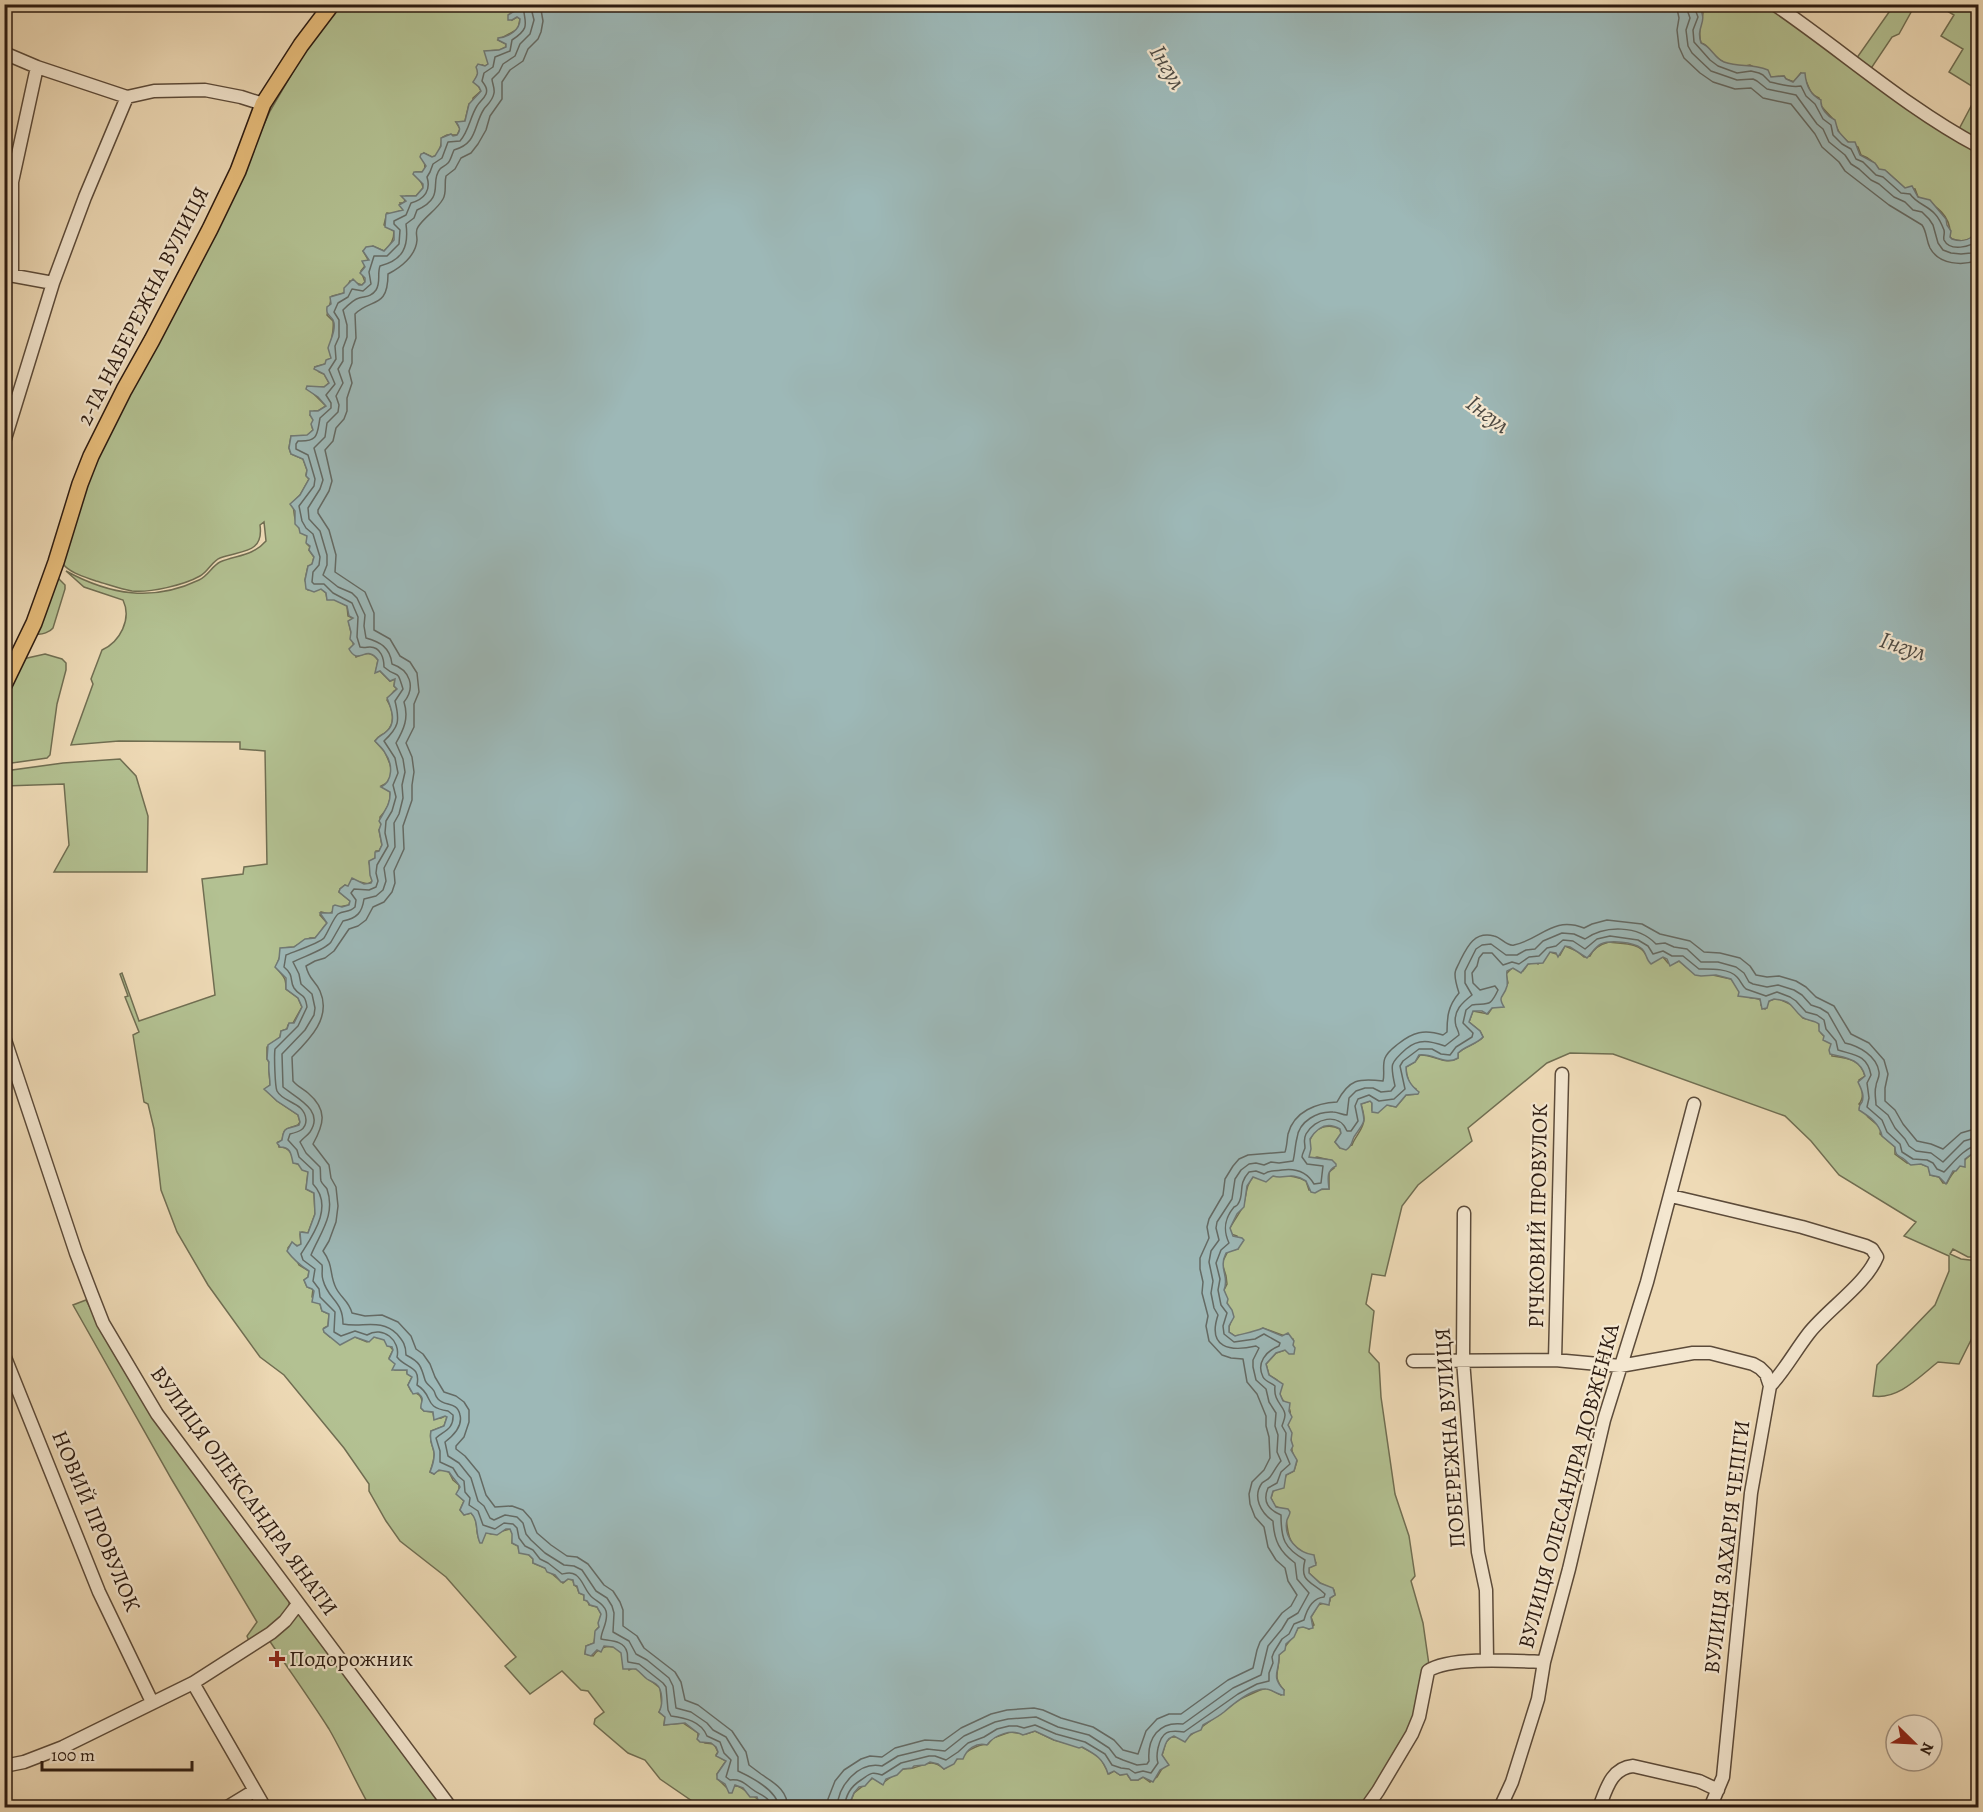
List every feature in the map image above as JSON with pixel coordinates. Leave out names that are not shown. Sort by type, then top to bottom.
[{"type":"main road","name":"2-ГА НАБЕРЕЖНА ВУЛИЦЯ","points":[[4,685],[25,643],[56,562],[80,484],[92,456],[124,390],[210,229],[238,171],[263,104],[301,45],[332,4]]},
{"type":"main road","name":"2-ГА НАБЕРЕЖНА ВУЛИЦЯ","points":[[4,661],[25,643]]},
{"type":"street","points":[[1774,4],[1906,101],[1948,130],[1978,146]]},
{"type":"street","points":[[4,53],[37,67],[126,97],[154,91],[205,90],[263,104]]},
{"type":"street","points":[[37,67],[12,182],[8,274],[53,283]]},
{"type":"street","points":[[4,442],[9,411],[53,283],[126,97]]},
{"type":"street","name":"ВУЛИЦЯ ОЛЕКСАНДРА ЯНАТИ","points":[[4,1037],[76,1253],[104,1323],[157,1414],[452,1808]]},
{"type":"street","name":"РІЧКОВИЙ ПРОВУЛОК","points":[[1555,1360],[1562,1074]]},
{"type":"street","name":"ВУЛИЦЯ ОЛЕСАНДРА ДОВЖЕНКА","points":[[1500,1808],[1512,1782],[1538,1699],[1544,1662],[1569,1569],[1604,1420],[1647,1282],[1694,1104]]},
{"type":"street","name":"ВУЛИЦЯ ЗАХАРІЯ ЧЕПІГИ","points":[[1671,1196],[1813,1230],[1866,1246],[1872,1249],[1877,1257],[1869,1271],[1809,1334],[1770,1386],[1750,1493],[1723,1777],[1710,1808]]},
{"type":"street","name":"ПОБЕРЕЖНА ВУЛИЦЯ","points":[[1464,1213],[1463,1360],[1478,1552],[1486,1590],[1487,1660]]},
{"type":"street","points":[[1413,1361],[1555,1360],[1620,1365],[1693,1353],[1710,1353],[1753,1364],[1766,1374],[1770,1386]]},
{"type":"street","name":"НОВИЙ ПРОВУЛОК","points":[[4,1355],[99,1592],[152,1702]]},
{"type":"street","points":[[4,1766],[24,1762],[63,1747],[193,1683],[272,1633],[298,1604]]},
{"type":"street","points":[[1366,1808],[1412,1734],[1419,1717],[1428,1671],[1436,1666],[1487,1660],[1544,1662]]},
{"type":"street","points":[[193,1683],[265,1808]]},
{"type":"street","points":[[1599,1808],[1610,1781],[1617,1772],[1625,1767],[1633,1766],[1699,1781],[1718,1790]]},
{"type":"street","points":[[226,1808],[254,1791]]},
{"type":"green space","points":[[340,5],[516,5],[516,10],[511,12],[512,20],[517,17],[520,19],[518,29],[498,40],[506,44],[506,47],[488,51],[488,64],[482,65],[475,80],[481,91],[469,104],[465,121],[456,122],[460,129],[457,135],[443,137],[439,152],[435,156],[424,153],[425,170],[416,172],[423,188],[416,196],[406,196],[404,203],[400,203],[403,210],[387,213],[384,225],[394,231],[390,244],[384,251],[373,246],[363,251],[369,261],[361,271],[365,282],[362,285],[350,281],[344,293],[332,296],[327,315],[333,321],[331,358],[325,364],[315,367],[324,374],[329,383],[324,387],[310,387],[311,391],[326,406],[310,415],[314,420],[313,430],[307,436],[291,436],[289,448],[291,454],[303,459],[309,479],[293,502],[296,522],[307,536],[309,550],[314,557],[312,565],[308,566],[305,580],[308,590],[321,589],[326,593],[327,599],[334,599],[347,606],[348,616],[353,618],[349,623],[356,657],[366,654],[373,655],[378,660],[376,671],[380,671],[390,681],[395,679],[394,686],[397,689],[387,700],[392,712],[391,725],[375,741],[385,752],[392,773],[387,783],[381,786],[390,792],[390,795],[387,809],[380,817],[379,830],[382,845],[379,851],[376,851],[375,858],[369,862],[373,881],[368,884],[356,881],[340,889],[339,892],[350,901],[349,905],[333,908],[329,914],[321,912],[320,915],[327,923],[318,935],[294,947],[283,948],[276,967],[285,979],[286,989],[298,998],[302,1007],[293,1023],[281,1031],[280,1037],[267,1047],[270,1085],[265,1089],[277,1101],[298,1115],[300,1122],[298,1125],[287,1129],[282,1141],[278,1142],[279,1147],[286,1148],[290,1152],[294,1163],[308,1172],[306,1189],[314,1193],[315,1214],[308,1233],[300,1234],[301,1244],[299,1246],[291,1244],[288,1248],[299,1265],[309,1271],[308,1277],[304,1280],[307,1287],[313,1289],[312,1297],[320,1304],[322,1311],[329,1314],[328,1326],[324,1328],[324,1332],[330,1337],[355,1337],[367,1342],[374,1337],[384,1339],[393,1350],[389,1358],[396,1364],[395,1370],[407,1370],[412,1377],[408,1385],[411,1391],[420,1397],[421,1408],[424,1411],[433,1412],[434,1419],[447,1417],[444,1426],[431,1431],[434,1454],[430,1472],[434,1474],[436,1471],[444,1470],[449,1472],[459,1485],[459,1496],[464,1501],[460,1510],[464,1515],[471,1513],[474,1516],[480,1541],[486,1532],[491,1534],[510,1529],[513,1534],[512,1543],[518,1546],[519,1551],[527,1553],[533,1559],[533,1563],[545,1568],[563,1583],[568,1579],[573,1580],[579,1593],[584,1595],[584,1600],[588,1601],[589,1605],[597,1607],[601,1614],[594,1643],[586,1646],[585,1654],[593,1656],[606,1647],[618,1649],[625,1658],[629,1670],[636,1669],[660,1688],[662,1706],[659,1712],[665,1717],[664,1725],[683,1723],[698,1733],[698,1738],[705,1743],[714,1744],[718,1752],[716,1755],[726,1761],[717,1774],[719,1780],[727,1788],[739,1787],[769,1807],[708,1808],[698,1805],[660,1779],[645,1760],[628,1753],[594,1724],[595,1719],[604,1712],[588,1691],[581,1690],[562,1671],[530,1694],[505,1666],[516,1657],[446,1577],[400,1541],[369,1491],[369,1484],[344,1448],[284,1375],[260,1357],[208,1285],[177,1232],[161,1190],[154,1129],[148,1104],[144,1102],[133,1035],[139,1032],[125,997],[128,996],[120,974],[122,973],[139,1021],[215,995],[202,879],[243,874],[244,867],[267,864],[265,751],[240,749],[240,742],[119,741],[71,745],[93,684],[91,679],[102,650],[119,636],[126,615],[123,600],[84,587],[66,571],[99,586],[132,593],[165,591],[182,587],[199,580],[220,562],[256,550],[266,541],[264,522],[260,525],[260,534],[255,546],[220,558],[200,576],[167,588],[148,591],[127,590],[83,576],[63,564],[75,521],[97,460],[243,171],[270,111],[308,46]]},
{"type":"green space","points":[[1698,5],[1768,5],[1904,105],[1978,151],[1978,229],[1976,233],[1967,240],[1952,239],[1946,217],[1942,212],[1918,197],[1915,189],[1905,188],[1887,172],[1879,170],[1876,165],[1861,155],[1858,147],[1848,142],[1840,134],[1832,118],[1821,106],[1819,98],[1812,94],[1801,73],[1794,82],[1784,76],[1771,77],[1750,65],[1730,65],[1716,57],[1707,46],[1701,43],[1703,13]]},
{"type":"green space","points":[[1894,5],[1915,5],[1899,34],[1892,37],[1870,70],[1856,59]]},
{"type":"green space","points":[[1937,5],[1978,5],[1978,90],[1949,72],[1963,49],[1941,36],[1954,15]]},
{"type":"green space","points":[[1978,93],[1978,142],[1958,131]]},
{"type":"green space","points":[[57,577],[65,585],[65,589],[53,628],[46,633],[36,634]]},
{"type":"green space","points":[[45,654],[62,659],[66,663],[57,704],[50,755],[47,758],[5,764],[5,693],[23,659]]},
{"type":"green space","points":[[120,759],[136,776],[148,816],[147,872],[54,872],[69,845],[64,784],[5,786],[5,771],[63,763]]},
{"type":"green space","points":[[1609,942],[1635,946],[1646,955],[1663,957],[1668,963],[1679,961],[1690,970],[1731,979],[1745,995],[1762,1001],[1761,1005],[1765,1009],[1769,1001],[1777,998],[1792,1005],[1803,1018],[1818,1022],[1821,1033],[1831,1044],[1832,1056],[1853,1060],[1863,1070],[1865,1076],[1859,1080],[1862,1095],[1859,1104],[1868,1117],[1881,1128],[1880,1134],[1895,1147],[1895,1154],[1907,1163],[1929,1167],[1930,1175],[1939,1177],[1943,1183],[1947,1183],[1978,1146],[1978,1257],[1968,1257],[1953,1249],[1950,1254],[1961,1259],[1978,1261],[1978,1326],[1959,1364],[1938,1362],[1900,1391],[1873,1396],[1877,1365],[1935,1305],[1949,1271],[1949,1256],[1904,1236],[1916,1222],[1839,1175],[1811,1141],[1785,1116],[1613,1054],[1570,1053],[1547,1063],[1468,1128],[1472,1141],[1418,1185],[1402,1206],[1385,1276],[1372,1274],[1366,1304],[1374,1311],[1369,1352],[1379,1363],[1381,1397],[1395,1494],[1409,1536],[1415,1576],[1411,1581],[1423,1623],[1429,1665],[1413,1727],[1364,1807],[848,1808],[854,1793],[873,1778],[882,1784],[903,1769],[928,1763],[936,1764],[944,1769],[970,1750],[988,1744],[993,1738],[1010,1732],[1026,1734],[1035,1731],[1054,1740],[1082,1747],[1101,1759],[1109,1774],[1114,1771],[1120,1775],[1127,1774],[1131,1780],[1143,1777],[1150,1782],[1157,1777],[1166,1762],[1162,1755],[1166,1742],[1171,1737],[1188,1737],[1240,1699],[1260,1690],[1267,1688],[1281,1695],[1284,1690],[1277,1677],[1279,1655],[1298,1628],[1303,1626],[1309,1629],[1314,1625],[1311,1617],[1318,1605],[1330,1601],[1330,1598],[1335,1595],[1334,1590],[1320,1583],[1309,1573],[1309,1568],[1316,1563],[1314,1558],[1293,1544],[1288,1534],[1286,1517],[1275,1506],[1271,1498],[1273,1491],[1282,1486],[1286,1475],[1294,1471],[1297,1461],[1292,1452],[1288,1425],[1290,1410],[1281,1397],[1277,1380],[1269,1375],[1266,1364],[1276,1353],[1285,1350],[1288,1352],[1293,1347],[1293,1339],[1263,1328],[1254,1333],[1235,1336],[1229,1332],[1233,1315],[1224,1290],[1227,1284],[1222,1263],[1228,1251],[1238,1249],[1237,1236],[1231,1234],[1230,1228],[1243,1206],[1249,1184],[1253,1177],[1273,1175],[1301,1178],[1306,1181],[1309,1190],[1329,1189],[1329,1172],[1334,1168],[1329,1160],[1317,1157],[1311,1159],[1308,1155],[1310,1140],[1318,1129],[1327,1126],[1336,1127],[1340,1129],[1341,1134],[1335,1142],[1340,1148],[1352,1145],[1364,1123],[1361,1104],[1372,1102],[1372,1110],[1387,1105],[1396,1107],[1406,1095],[1417,1094],[1416,1089],[1408,1080],[1406,1067],[1415,1062],[1420,1055],[1453,1060],[1458,1058],[1458,1053],[1483,1037],[1480,1031],[1469,1022],[1473,1011],[1488,1014],[1500,1003],[1508,983],[1506,974],[1512,968],[1523,971],[1528,964],[1535,962],[1538,964],[1550,952],[1560,955],[1565,946],[1584,957],[1590,956],[1598,946]]},
{"type":"green space","points":[[86,1300],[99,1324],[289,1599],[289,1607],[282,1619],[249,1641],[247,1636],[257,1622],[172,1480],[73,1305]]},
{"type":"green space","points":[[297,1613],[302,1615],[446,1807],[370,1807],[329,1729],[269,1640]]},
{"type":"water","name":"Інгул","points":[[516,5],[1698,5],[1703,16],[1700,32],[1701,43],[1721,60],[1730,64],[1762,68],[1768,70],[1771,77],[1784,76],[1793,82],[1801,73],[1805,73],[1809,90],[1821,100],[1825,112],[1835,120],[1838,131],[1848,142],[1855,142],[1860,155],[1875,163],[1879,169],[1885,170],[1905,188],[1912,186],[1918,197],[1930,200],[1946,219],[1952,239],[1967,240],[1978,229],[1978,1149],[1965,1159],[1965,1167],[1960,1166],[1953,1171],[1946,1184],[1939,1177],[1930,1175],[1928,1167],[1921,1164],[1911,1165],[1897,1154],[1895,1147],[1882,1136],[1874,1121],[1859,1110],[1863,1096],[1858,1082],[1865,1076],[1860,1066],[1851,1060],[1830,1054],[1831,1044],[1823,1040],[1824,1036],[1819,1031],[1819,1024],[1802,1017],[1788,1003],[1774,999],[1769,1001],[1767,1008],[1762,1009],[1760,999],[1738,996],[1739,992],[1731,979],[1716,975],[1695,975],[1679,961],[1670,966],[1667,959],[1663,957],[1651,964],[1641,948],[1633,944],[1616,942],[1601,944],[1587,958],[1565,946],[1558,957],[1556,953],[1550,952],[1543,963],[1528,964],[1521,973],[1513,968],[1507,971],[1507,986],[1501,998],[1504,1007],[1492,1008],[1487,1014],[1482,1011],[1473,1011],[1469,1022],[1480,1031],[1483,1037],[1458,1053],[1458,1058],[1453,1060],[1419,1055],[1415,1062],[1406,1067],[1408,1078],[1419,1092],[1418,1094],[1406,1095],[1396,1107],[1387,1105],[1378,1113],[1372,1112],[1370,1101],[1361,1104],[1364,1122],[1346,1150],[1340,1148],[1335,1142],[1341,1133],[1340,1129],[1327,1126],[1319,1129],[1313,1135],[1310,1139],[1309,1157],[1332,1160],[1336,1164],[1329,1173],[1329,1189],[1311,1192],[1306,1181],[1292,1176],[1273,1176],[1266,1182],[1253,1177],[1247,1186],[1244,1207],[1237,1214],[1230,1228],[1233,1236],[1244,1240],[1238,1249],[1226,1253],[1223,1264],[1226,1281],[1224,1290],[1234,1317],[1229,1326],[1229,1332],[1235,1336],[1263,1328],[1282,1336],[1288,1333],[1294,1341],[1294,1354],[1289,1354],[1285,1350],[1276,1353],[1266,1364],[1269,1375],[1283,1384],[1280,1394],[1283,1401],[1290,1403],[1289,1411],[1292,1417],[1288,1425],[1292,1433],[1291,1450],[1297,1460],[1294,1471],[1286,1475],[1284,1488],[1273,1491],[1271,1498],[1276,1507],[1288,1509],[1290,1512],[1286,1527],[1293,1544],[1302,1551],[1314,1555],[1316,1565],[1309,1568],[1309,1573],[1320,1583],[1333,1588],[1335,1595],[1330,1598],[1329,1605],[1320,1603],[1311,1617],[1313,1628],[1298,1628],[1294,1637],[1286,1644],[1285,1650],[1279,1655],[1277,1681],[1284,1690],[1284,1695],[1268,1689],[1255,1691],[1203,1725],[1201,1730],[1191,1734],[1185,1742],[1174,1736],[1171,1737],[1162,1755],[1169,1765],[1160,1770],[1153,1782],[1143,1777],[1131,1780],[1127,1774],[1120,1775],[1114,1771],[1108,1774],[1101,1761],[1091,1752],[1035,1731],[1023,1735],[1014,1732],[999,1735],[987,1745],[972,1747],[963,1759],[957,1759],[954,1764],[944,1769],[930,1762],[903,1769],[897,1775],[886,1779],[883,1785],[872,1778],[854,1793],[848,1807],[769,1807],[759,1803],[757,1797],[750,1797],[743,1788],[735,1785],[732,1793],[729,1793],[725,1784],[717,1779],[717,1774],[726,1761],[716,1756],[718,1752],[716,1747],[711,1743],[700,1742],[697,1739],[699,1734],[685,1723],[664,1725],[665,1717],[659,1712],[662,1701],[661,1693],[656,1684],[636,1669],[623,1669],[621,1653],[613,1647],[604,1646],[601,1652],[597,1650],[591,1656],[585,1654],[586,1646],[594,1643],[595,1631],[599,1627],[601,1614],[597,1607],[584,1600],[584,1595],[579,1593],[573,1580],[568,1579],[561,1582],[545,1568],[533,1563],[529,1555],[519,1553],[518,1546],[512,1543],[510,1529],[497,1535],[486,1533],[480,1543],[473,1516],[471,1513],[464,1515],[460,1510],[464,1501],[456,1494],[460,1487],[458,1484],[449,1472],[439,1470],[434,1474],[430,1472],[434,1454],[431,1431],[444,1426],[447,1417],[434,1420],[433,1412],[424,1411],[421,1408],[422,1397],[418,1393],[413,1394],[408,1385],[412,1377],[407,1374],[407,1370],[392,1370],[395,1364],[389,1359],[393,1350],[384,1340],[374,1337],[369,1342],[355,1337],[340,1345],[324,1332],[323,1329],[328,1326],[329,1314],[322,1311],[320,1304],[312,1302],[314,1291],[307,1287],[304,1280],[308,1277],[309,1271],[287,1251],[292,1242],[297,1246],[301,1244],[300,1232],[308,1233],[315,1214],[314,1193],[306,1189],[308,1172],[293,1163],[288,1150],[277,1143],[282,1140],[285,1130],[299,1125],[298,1115],[264,1089],[270,1085],[268,1045],[280,1037],[281,1031],[287,1029],[289,1023],[294,1023],[302,1007],[298,998],[286,989],[286,978],[275,967],[279,959],[280,948],[294,947],[305,939],[315,938],[327,923],[320,913],[332,913],[335,905],[342,907],[349,905],[350,901],[339,892],[345,885],[348,886],[352,878],[364,884],[372,881],[369,861],[375,858],[375,852],[379,851],[382,845],[379,821],[390,796],[390,792],[381,787],[390,777],[388,757],[375,741],[387,731],[392,723],[387,698],[397,689],[394,686],[395,679],[390,681],[380,671],[375,673],[378,660],[374,655],[356,656],[349,649],[354,644],[350,639],[348,621],[353,618],[349,616],[347,606],[334,600],[327,600],[326,593],[321,589],[314,592],[306,589],[308,566],[312,564],[314,557],[309,550],[310,546],[306,543],[307,536],[300,533],[295,524],[295,511],[290,504],[300,495],[309,479],[306,476],[307,470],[303,459],[291,454],[289,448],[291,436],[307,435],[313,430],[310,411],[318,411],[326,406],[306,389],[307,386],[324,387],[329,383],[324,374],[314,369],[331,358],[328,348],[334,327],[333,320],[327,312],[327,307],[331,304],[330,297],[344,293],[344,288],[353,279],[359,285],[365,282],[365,278],[360,273],[365,267],[362,261],[369,260],[363,251],[366,247],[373,246],[384,251],[394,240],[394,231],[385,227],[386,214],[403,210],[399,205],[406,201],[401,196],[416,196],[423,188],[423,184],[413,174],[422,172],[426,166],[420,157],[421,154],[435,156],[441,146],[441,138],[451,134],[457,135],[460,128],[456,122],[465,121],[469,104],[481,91],[473,82],[477,75],[478,64],[485,66],[488,64],[484,51],[506,47],[506,44],[498,38],[516,30],[520,23],[517,17],[508,20],[508,15],[516,10]]},
{"type":"place","name":"Подорожник","points":[[277,1659]]}]
